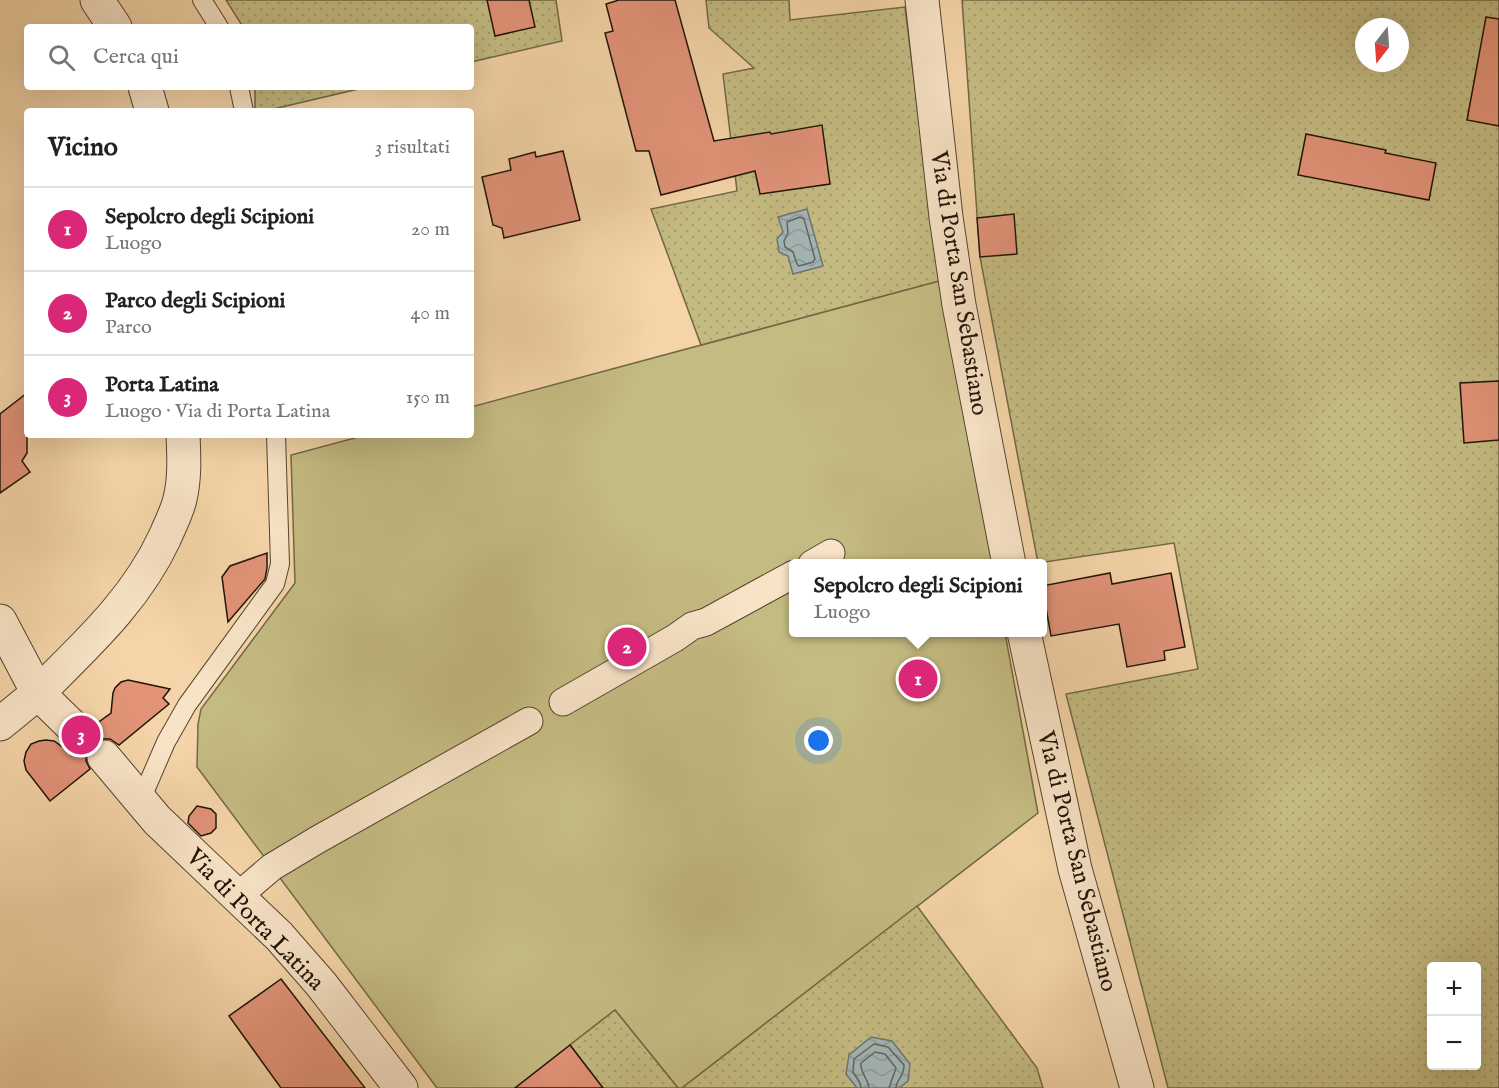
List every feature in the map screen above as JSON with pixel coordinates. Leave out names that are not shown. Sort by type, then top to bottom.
[{"type":"street","points":[[97,0],[113,24]]},
{"type":"street","name":"Via di Porta San Sebastiano","points":[[922,0],[946,217],[959,305],[1008,559]]},
{"type":"street","points":[[146,90],[151,108]]},
{"type":"street","points":[[0,724],[38,693],[119,610],[151,564],[180,500],[184,477],[183,438]]},
{"type":"street","points":[[563,702],[692,626],[706,622],[789,577]]},
{"type":"street","points":[[0,621],[38,693]]},
{"type":"street","name":"Via di Porta San Sebastiano","points":[[1025,637],[1076,869],[1137,1088]]},
{"type":"street","points":[[0,676],[38,693]]},
{"type":"street","name":"Via di Porta Latina","points":[[38,693],[93,746],[157,820],[279,936],[321,984],[401,1088]]},
{"type":"street","points":[[238,896],[272,867],[529,721]]},
{"type":"lane","points":[[202,0],[217,24]]},
{"type":"lane","points":[[240,90],[243,108]]},
{"type":"lane","points":[[140,801],[166,742],[187,705],[275,584],[280,564],[276,438]]},
{"type":"shaded area","points":[[226,0],[556,0],[562,41],[474,61],[474,24],[241,24]]},
{"type":"shaded area","points":[[706,0],[789,0],[790,20],[905,7],[939,281],[701,345],[651,209],[737,191],[723,74],[754,68],[709,28]]},
{"type":"shaded area","points":[[962,0],[1499,0],[1499,1088],[1168,1088],[1066,694],[1198,669],[1174,543],[1047,562],[1047,559],[1037,559],[980,257]]},
{"type":"shaded area","points":[[255,90],[354,90],[278,108],[255,108]]},
{"type":"shaded area","points":[[939,281],[991,559],[789,559],[789,637],[1006,637],[1038,813],[682,1088],[678,1088],[615,1010],[515,1088],[437,1088],[197,767],[198,724],[201,709],[295,583],[291,455],[355,438],[474,438],[474,406]]},
{"type":"shaded area","points":[[917,906],[1037,1068],[1043,1088],[682,1088]]},
{"type":"shaded area","points":[[615,1010],[678,1088],[603,1088],[570,1045]]},
{"type":"water","points":[[807,209],[823,266],[793,274],[788,256],[779,252],[777,239],[783,232],[778,217]]},
{"type":"water","points":[[871,1037],[892,1041],[910,1064],[908,1081],[899,1088],[857,1088],[846,1074],[849,1055]]},
{"type":"building","points":[[487,0],[529,0],[535,27],[495,36]]},
{"type":"building","points":[[619,0],[675,0],[714,141],[822,125],[830,184],[760,194],[755,171],[661,195],[649,151],[636,151],[605,33],[613,31],[606,4]]},
{"type":"building","points":[[1486,17],[1499,19],[1499,126],[1467,120]]},
{"type":"building","points":[[1306,134],[1386,150],[1385,153],[1436,163],[1429,200],[1298,175]]},
{"type":"building","points":[[563,151],[580,220],[504,238],[502,228],[493,225],[482,177],[511,170],[509,159],[535,152],[536,157]]},
{"type":"building","points":[[1014,214],[1017,254],[980,257],[977,218]]},
{"type":"building","points":[[1499,381],[1499,440],[1464,443],[1460,383]]},
{"type":"building","points":[[24,395],[24,438],[27,438],[27,453],[22,461],[30,472],[0,493],[0,414]]},
{"type":"building","points":[[267,553],[265,579],[228,622],[222,577],[230,566]]},
{"type":"building","points":[[1110,573],[1112,584],[1171,573],[1185,647],[1164,651],[1165,660],[1127,667],[1119,624],[1051,636],[1047,614],[1047,585]]},
{"type":"building","points":[[128,680],[170,689],[163,698],[169,704],[119,745],[110,739],[99,739],[96,724],[111,713],[115,688],[121,682]]},
{"type":"building","points":[[46,740],[54,741],[76,753],[86,753],[86,761],[90,769],[50,801],[26,770],[24,761],[31,744]]},
{"type":"building","points":[[197,806],[211,809],[216,814],[216,828],[211,833],[201,836],[188,823],[189,816]]},
{"type":"building","points":[[281,979],[365,1088],[281,1088],[229,1016]]},
{"type":"building","points":[[570,1045],[603,1088],[515,1088]]},
{"type":"place","name":"Parco degli Scipioni","points":[[627,647]]},
{"type":"place","name":"Sepolcro degli Scipioni","points":[[918,679]]},
{"type":"place","name":"Porta Latina","points":[[81,735]]}]
